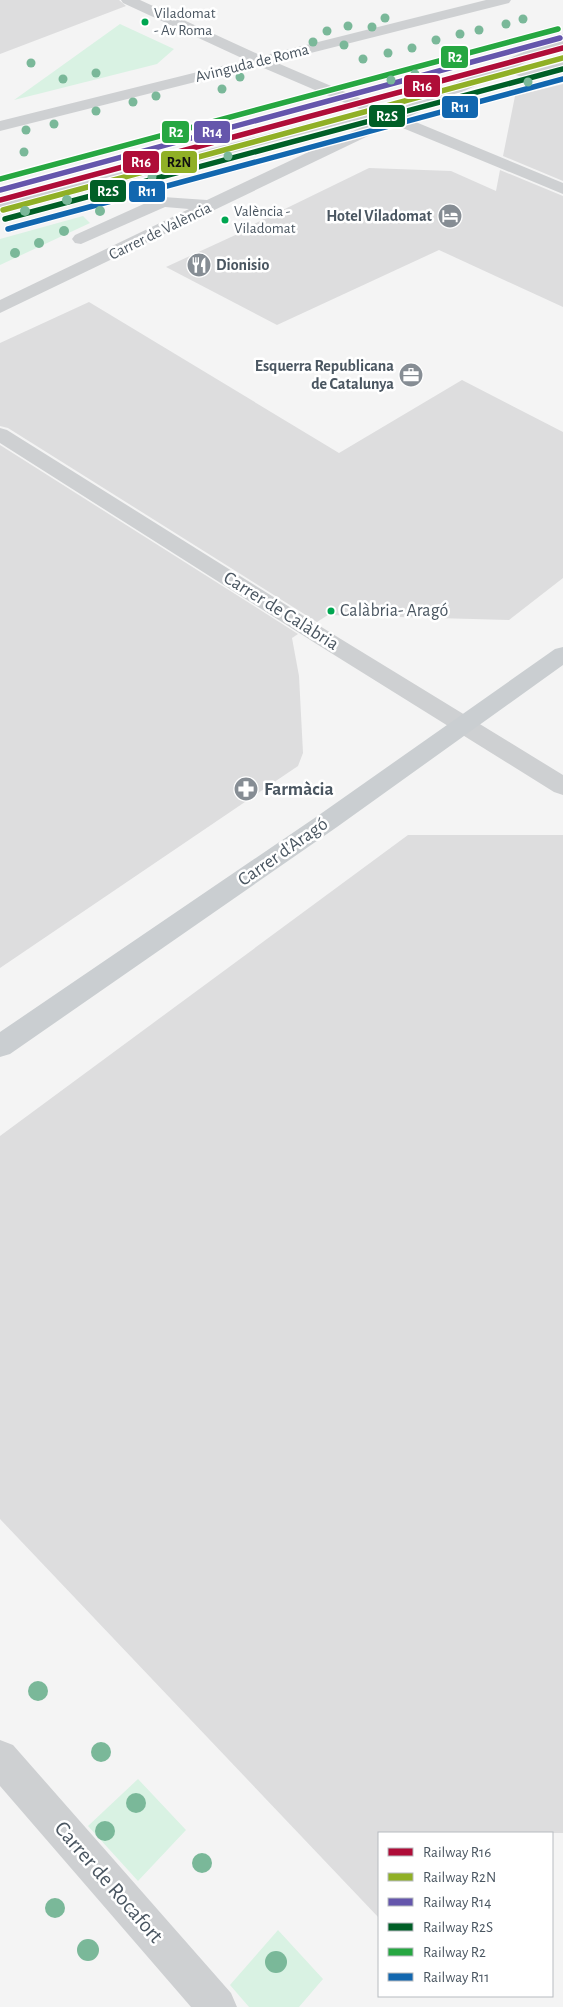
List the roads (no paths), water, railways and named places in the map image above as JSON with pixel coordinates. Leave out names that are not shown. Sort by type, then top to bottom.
[{"type":"main road","name":"Carrer d'Aragó","points":[[0,1046],[328,821],[563,654]]},
{"type":"street","points":[[128,0],[300,78],[563,189]]},
{"type":"street","name":"Avinguda de Roma","points":[[0,126],[504,0]]},
{"type":"street","points":[[422,7],[436,17]]},
{"type":"street","name":"Carrer de València","points":[[0,308],[394,117],[563,38]]},
{"type":"street","points":[[478,78],[523,72],[563,61]]},
{"type":"street","points":[[0,209],[353,116],[394,117]]},
{"type":"street","points":[[81,239],[164,202],[212,206]]},
{"type":"street","name":"Carrer de Calàbria","points":[[0,434],[323,638],[563,786]]},
{"type":"street","name":"Carrer de Rocafort","points":[[0,1758],[217,2007]]},
{"type":"rail line","name":"R2","points":[[0,179],[558,29]]},
{"type":"rail line","name":"R14","points":[[0,190],[560,38]]},
{"type":"rail line","name":"R16","points":[[0,200],[563,48]]},
{"type":"rail line","name":"R2N","points":[[3,210],[563,58]]},
{"type":"rail line","name":"R2S","points":[[5,219],[563,69]]},
{"type":"rail line","name":"R11","points":[[8,229],[563,79]]},
{"type":"place","name":"Viladomat - Av Roma","points":[[145,22]]},
{"type":"place","name":"Hotel Viladomat","points":[[450,216]]},
{"type":"place","name":"València - Viladomat","points":[[225,220]]},
{"type":"place","name":"Dionisio","points":[[199,265]]},
{"type":"place","name":"Esquerra Republicana de Catalunya","points":[[411,375]]},
{"type":"place","name":"Calàbria- Aragó","points":[[331,611]]},
{"type":"place","name":"Farmàcia","points":[[246,789]]}]
